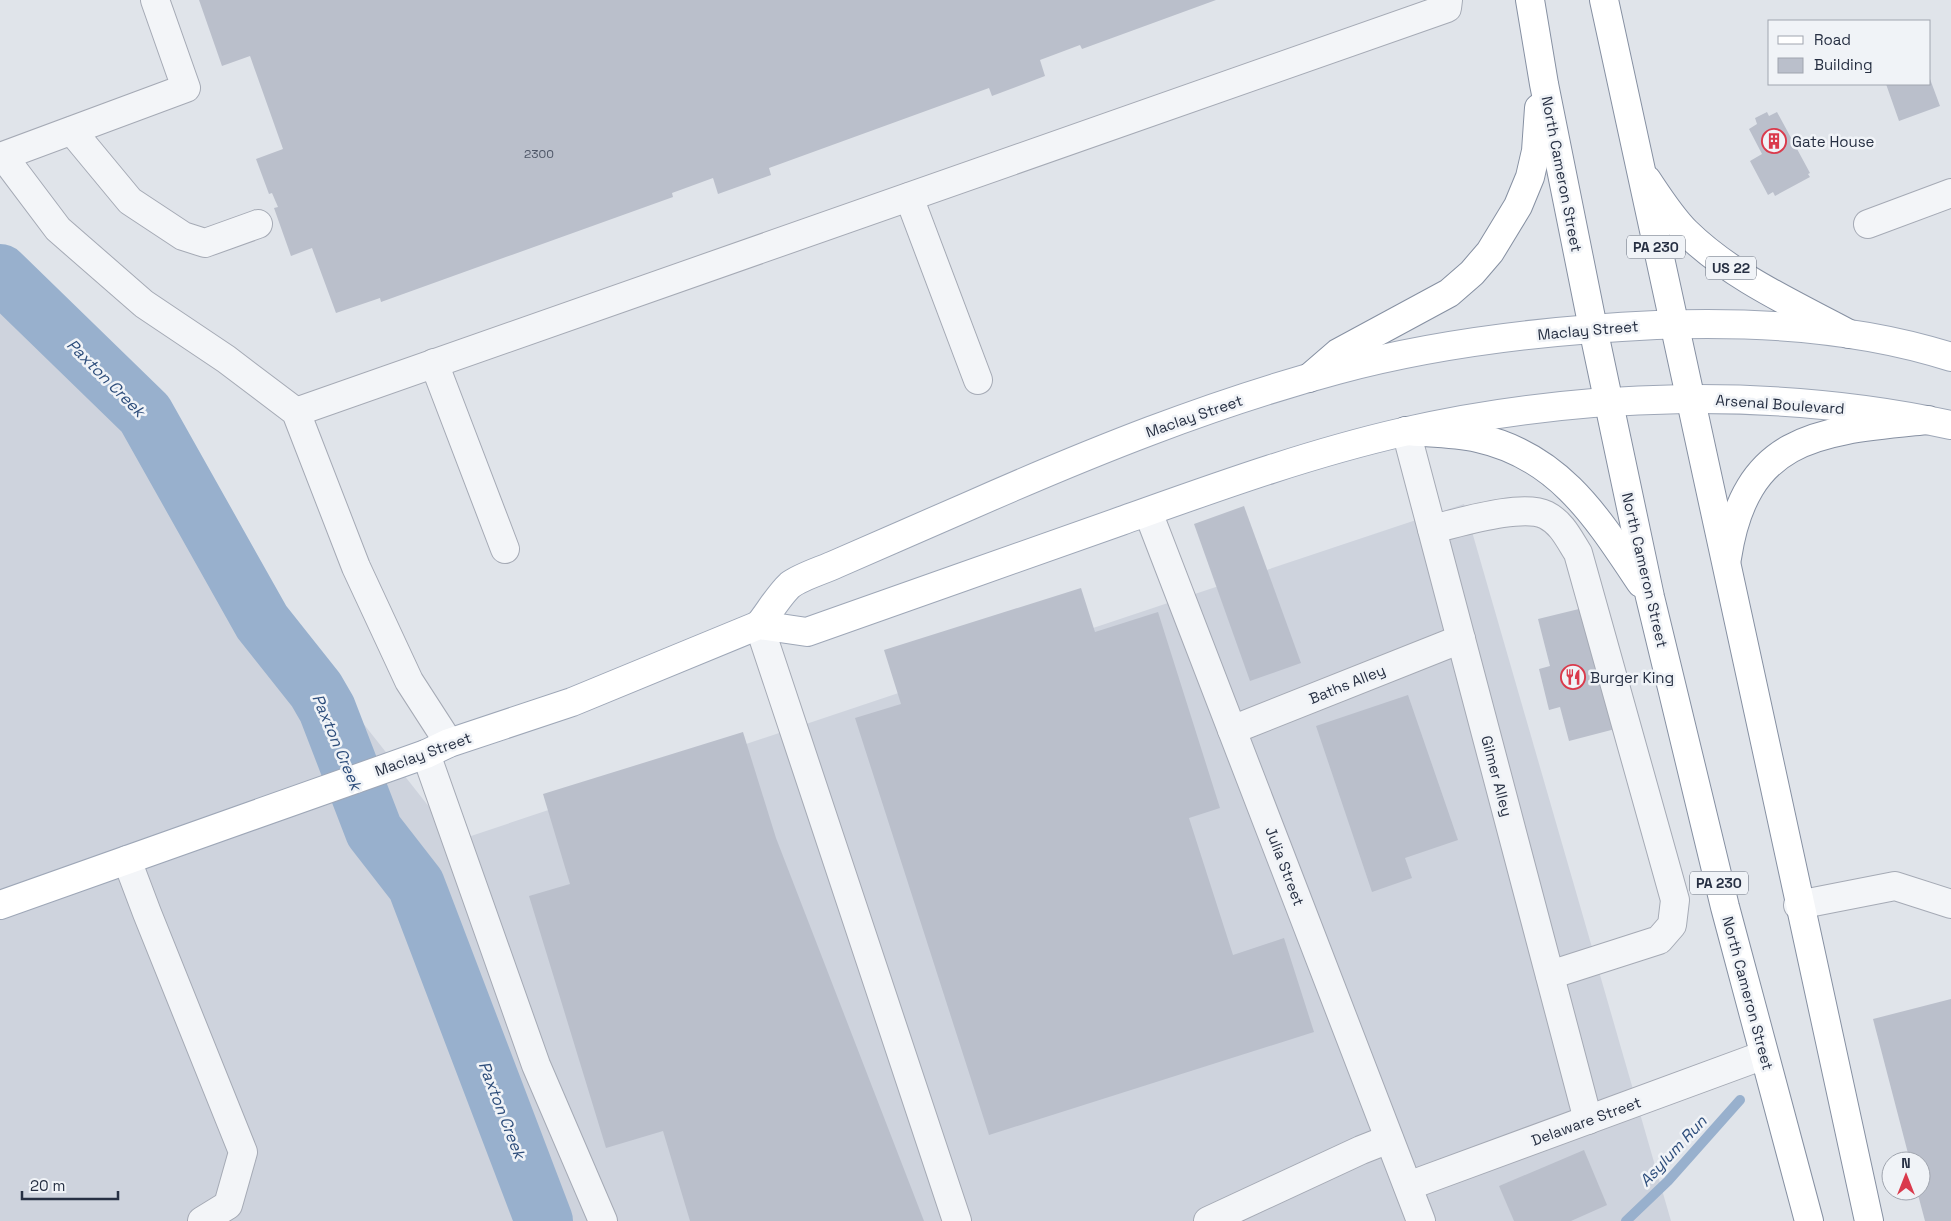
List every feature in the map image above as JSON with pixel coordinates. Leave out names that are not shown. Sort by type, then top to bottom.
[{"type":"main road","name":"North Cameron Street","points":[[1530,0],[1544,84],[1608,403],[1650,597],[1725,907],[1809,1221]]},
{"type":"main road","name":"US 22","points":[[1604,0],[1640,170],[1685,231],[1717,259],[1743,276],[1849,334],[1897,343],[1951,357]]},
{"type":"main road","points":[[1309,378],[1338,353],[1449,293],[1472,273],[1490,252],[1518,206],[1530,178],[1536,151],[1537,115],[1544,84]]},
{"type":"main road","name":"PA 230","points":[[1640,170],[1725,570],[1869,1221]]},
{"type":"main road","points":[[1672,325],[1759,325],[1849,334]]},
{"type":"main road","name":"Maclay Street","points":[[0,905],[572,702],[759,625],[790,584],[1072,461],[1224,404],[1309,378],[1440,348],[1504,338],[1593,328],[1672,325]]},
{"type":"main road","name":"Arsenal Boulevard","points":[[1608,403],[1688,399],[1780,402],[1831,406],[1940,422]]},
{"type":"main road","points":[[759,625],[807,632],[1301,459],[1406,431],[1504,414],[1608,403]]},
{"type":"main road","points":[[1725,570],[1730,537],[1739,509],[1756,477],[1771,462],[1790,449],[1810,439],[1835,432],[1860,427],[1940,422]]},
{"type":"main road","points":[[1406,431],[1479,438],[1501,445],[1538,462],[1573,489],[1588,506],[1650,597]]},
{"type":"street","points":[[155,0],[186,88],[72,131],[1,155],[58,229],[108,273],[144,304],[226,359],[296,412],[360,576],[410,681],[437,749],[536,1065],[603,1221]]},
{"type":"street","points":[[296,412],[1447,8],[1448,0]]},
{"type":"street","points":[[72,131],[130,201],[183,236],[205,243],[258,224]]},
{"type":"street","points":[[1868,224],[1951,193]]},
{"type":"street","points":[[909,197],[978,380]]},
{"type":"street","points":[[434,363],[505,549]]},
{"type":"street","name":"Gilmer Alley","points":[[1406,431],[1588,1120]]},
{"type":"street","points":[[1432,529],[1522,510],[1546,515],[1564,529],[1578,553],[1675,900],[1672,925],[1659,940],[1550,975]]},
{"type":"street","name":"Julia Street","points":[[1148,512],[1421,1221]]},
{"type":"street","points":[[759,625],[956,1221]]},
{"type":"street","name":"Baths Alley","points":[[1232,730],[1461,639]]},
{"type":"street","points":[[127,860],[243,1152],[228,1205],[202,1221]]},
{"type":"street","points":[[1798,905],[1895,886],[1951,904]]},
{"type":"street","name":"Delaware Street","points":[[1408,1186],[1764,1055]]},
{"type":"street","points":[[1208,1221],[1389,1138]]},
{"type":"shaded area","points":[[0,263],[456,841],[1464,504],[1671,1221],[0,1221]]},
{"type":"building","points":[[199,0],[1216,0],[1082,49],[1080,45],[1040,60],[1045,76],[992,96],[989,88],[769,168],[771,175],[718,194],[713,178],[672,193],[673,197],[381,302],[380,298],[336,313],[312,248],[291,256],[274,208],[278,207],[272,193],[269,194],[256,159],[283,149],[250,56],[222,66]]},
{"type":"building","points":[[1931,82],[1940,106],[1899,121],[1886,85],[1931,85]]},
{"type":"building","name":"Gate House","points":[[1767,112],[1769,116],[1777,112],[1810,173],[1808,174],[1810,177],[1775,196],[1773,192],[1768,195],[1750,161],[1762,154],[1749,129],[1757,124],[1755,118]]},
{"type":"building","points":[[1244,506],[1301,663],[1250,681],[1194,524]]},
{"type":"building","points":[[1081,588],[1095,632],[1158,612],[1220,808],[1189,818],[1233,955],[1284,938],[1314,1032],[989,1135],[855,718],[901,704],[884,650]]},
{"type":"building","name":"Burger King","points":[[1583,608],[1619,728],[1569,741],[1560,707],[1549,710],[1539,669],[1550,666],[1538,619]]},
{"type":"building","points":[[1408,695],[1458,840],[1405,858],[1412,878],[1372,892],[1316,726]]},
{"type":"building","points":[[743,732],[776,838],[924,1221],[690,1221],[663,1131],[606,1148],[529,896],[570,884],[543,794]]},
{"type":"building","points":[[1951,999],[1951,1221],[1925,1221],[1920,1201],[1931,1201],[1931,1151],[1907,1151],[1873,1019]]},
{"type":"building","points":[[1584,1150],[1607,1205],[1571,1221],[1514,1221],[1499,1186]]},
{"type":"waterway","name":"Paxton Creek","points":[[0,273],[145,414],[262,622],[316,690],[327,709],[374,831],[416,885],[544,1221]]},
{"type":"waterway","name":"Asylum Run","points":[[1626,1221],[1668,1181],[1740,1100]]},
{"type":"place","name":"Gate House","points":[[1774,141]]},
{"type":"place","name":"Burger King","points":[[1573,677]]}]
